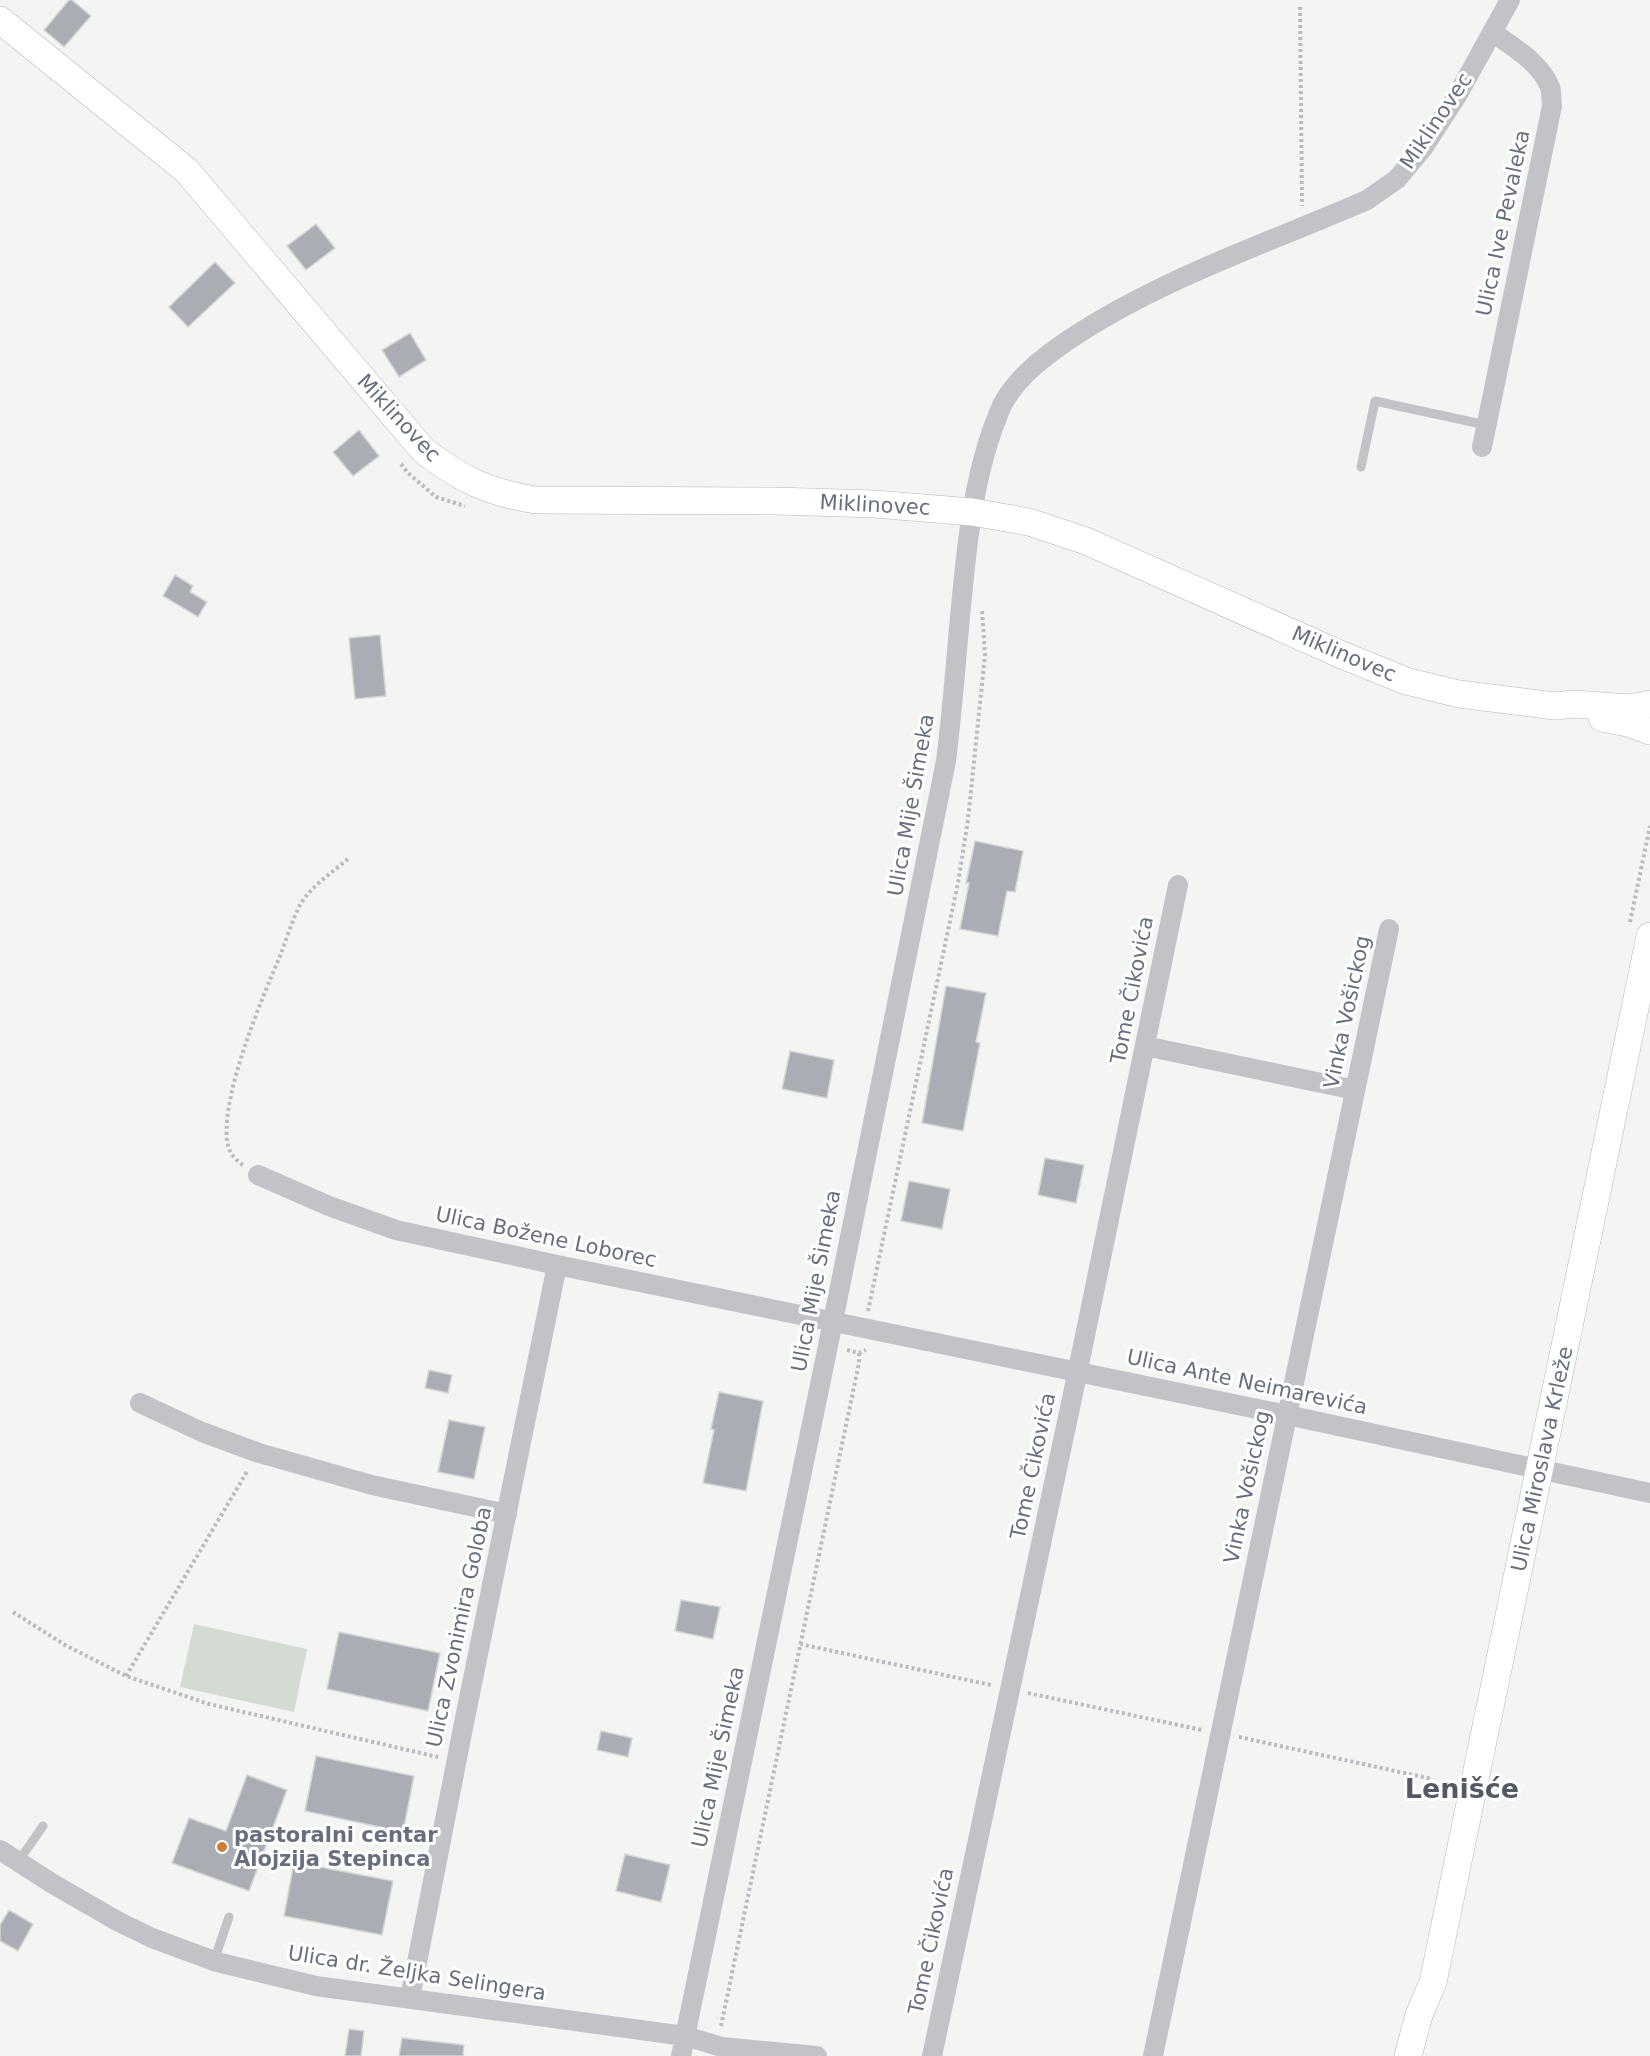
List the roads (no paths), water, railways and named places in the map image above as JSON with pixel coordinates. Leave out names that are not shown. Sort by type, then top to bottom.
[{"type":"main road","name":"Miklinovec","points":[[0,20],[187,171],[423,450],[452,472],[508,496],[536,500],[853,503],[972,512],[1029,522],[1086,541],[1342,655],[1406,681],[1459,694],[1555,706],[1578,714],[1628,723],[1650,731]]},
{"type":"main road","name":"Miklinovec","points":[[1555,706],[1574,704],[1630,708],[1650,704]]},
{"type":"main road","name":"Ulica Miroslava Krleže","points":[[1408,2056],[1419,2015],[1433,1982],[1650,936]]},
{"type":"main road","name":"Ulica Miroslava Krleže","points":[[1427,2056],[1434,2021],[1433,1982]]},
{"type":"street","name":"Miklinovec","points":[[972,512],[984,451],[1004,400],[1021,378],[1045,357],[1128,304],[1222,260],[1367,200],[1397,179],[1417,156],[1446,112],[1508,1]]},
{"type":"street","name":"Ulica Ive Pevaleka","points":[[1482,447],[1552,106],[1550,89],[1540,71],[1519,51],[1492,32]]},
{"type":"street","name":"Ulica Mije Šimeka","points":[[681,2056],[946,761],[954,704],[963,584],[972,512]]},
{"type":"street","name":"Tome Čikovića","points":[[932,2056],[1078,1371],[1178,885]]},
{"type":"street","name":"Vinka Vošickog","points":[[1153,2056],[1389,929]]},
{"type":"street","points":[[1145,1046],[1355,1090]]},
{"type":"street","name":"Ulica Božene Loborec","points":[[258,1175],[330,1206],[396,1230],[833,1321]]},
{"type":"street","name":"Ulica Zvonimira Goloba","points":[[410,1998],[557,1265]]},
{"type":"street","name":"Ulica Ante Neimarevića","points":[[833,1321],[1650,1493]]},
{"type":"street","points":[[140,1403],[202,1432],[260,1453],[372,1485],[507,1515]]},
{"type":"street","name":"Ulica dr. Željka Selingera","points":[[0,1850],[119,1922],[152,1938],[214,1961],[316,1986],[685,2036],[722,2047],[817,2056]]},
{"type":"lane","points":[[1361,467],[1376,401],[1486,425]]},
{"type":"lane","points":[[18,1862],[43,1826]]},
{"type":"lane","points":[[214,1961],[229,1917]]},
{"type":"place","name":"pastoralni centar Alojzija Stepinca","points":[[222,1847]]},
{"type":"district","name":"Lenišće","points":[[1462,1789]]}]
